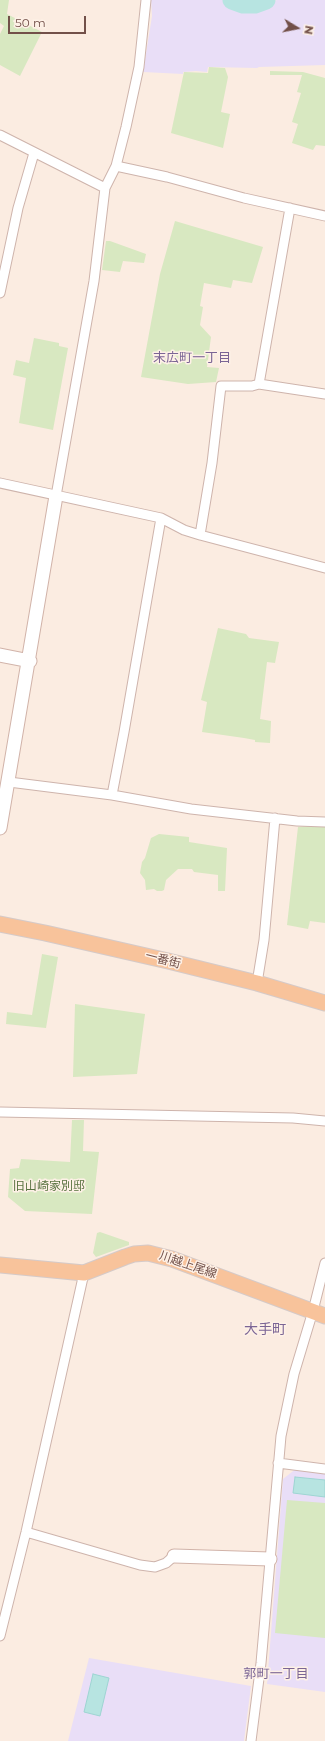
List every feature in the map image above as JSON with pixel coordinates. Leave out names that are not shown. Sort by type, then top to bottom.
[{"type":"main road","name":"一番街","points":[[0,924],[110,947],[257,983],[325,1002]]},
{"type":"main road","name":"川越上尾線","points":[[0,1265],[84,1273],[134,1254],[154,1254],[172,1259],[319,1313]]},
{"type":"street","points":[[0,828],[94,281],[105,188],[116,166],[139,67],[146,0]]},
{"type":"street","points":[[0,135],[105,188]]},
{"type":"street","points":[[0,293],[18,208],[34,153]]},
{"type":"street","points":[[116,166],[167,177],[244,198],[325,216]]},
{"type":"street","points":[[259,384],[290,208]]},
{"type":"street","points":[[200,536],[212,463],[221,386],[252,386],[259,384],[325,394]]},
{"type":"street","points":[[0,483],[161,518],[184,530],[200,536],[325,568]]},
{"type":"street","points":[[112,795],[161,518]]},
{"type":"street","points":[[0,655],[30,660]]},
{"type":"street","points":[[9,782],[112,795],[190,809],[325,822]]},
{"type":"street","points":[[257,983],[264,940],[274,818]]},
{"type":"street","points":[[0,1112],[294,1118],[325,1121]]},
{"type":"street","points":[[250,1741],[262,1663],[278,1463],[288,1400],[294,1374],[319,1313],[325,1263]]},
{"type":"street","points":[[0,1636],[26,1532],[84,1273]]},
{"type":"street","points":[[278,1463],[325,1469]]},
{"type":"street","points":[[26,1532],[140,1565],[155,1567],[166,1563],[174,1556],[270,1560]]},
{"type":"shaded area","points":[[151,0],[226,0],[252,7],[261,6],[277,0],[325,0],[325,65],[257,68],[208,67],[207,72],[183,72],[183,74],[143,72],[152,16]]},
{"type":"shaded area","points":[[297,1468],[325,1472],[325,1692],[267,1684],[283,1479]]},
{"type":"shaded area","points":[[89,1658],[251,1686],[244,1741],[68,1741]]},
{"type":"green space","points":[[0,0],[9,0],[7,14],[42,32],[20,76],[0,65],[0,34],[4,26],[0,23]]},
{"type":"green space","points":[[209,67],[225,68],[228,77],[221,112],[230,114],[223,148],[171,133],[184,72],[208,73]]},
{"type":"green space","points":[[270,71],[303,72],[325,78],[325,146],[316,145],[313,150],[292,143],[298,124],[292,122],[301,93],[297,92],[302,75],[270,75]]},
{"type":"green space","points":[[175,221],[263,247],[252,283],[233,280],[231,288],[204,283],[200,306],[203,307],[200,325],[211,337],[207,367],[219,368],[216,382],[188,384],[141,377],[160,274]]},
{"type":"green space","points":[[106,241],[110,241],[146,254],[144,263],[123,261],[120,272],[102,270]]},
{"type":"green space","points":[[34,338],[59,343],[59,346],[68,348],[53,430],[19,423],[26,378],[13,375],[16,360],[29,363]]},
{"type":"green space","points":[[218,628],[246,634],[249,638],[279,642],[275,663],[267,662],[260,719],[271,721],[270,743],[255,742],[255,740],[202,732],[207,702],[201,700]]},
{"type":"green space","points":[[298,827],[325,827],[325,923],[310,921],[308,929],[287,925]]},
{"type":"green space","points":[[159,834],[189,837],[189,842],[227,848],[225,891],[218,891],[218,875],[194,872],[192,869],[178,869],[166,880],[164,890],[162,891],[157,891],[154,889],[146,890],[145,880],[140,873],[142,862],[145,858],[151,838]]},
{"type":"green space","points":[[42,954],[58,957],[46,1028],[6,1024],[7,1012],[32,1015]]},
{"type":"green space","points":[[75,1004],[145,1014],[137,1074],[73,1077]]},
{"type":"green space","name":"旧山崎家別邸","points":[[72,1120],[84,1120],[83,1151],[99,1152],[92,1214],[25,1211],[8,1197],[10,1169],[19,1168],[21,1159],[70,1162]]},
{"type":"green space","points":[[100,1232],[129,1242],[129,1245],[96,1257],[93,1253],[97,1233]]},
{"type":"green space","points":[[287,1500],[325,1503],[325,1638],[275,1633]]},
{"type":"water","points":[[295,1477],[325,1480],[325,1497],[293,1493]]},
{"type":"water","points":[[93,1674],[109,1678],[100,1716],[84,1712]]},
{"type":"waterway","points":[[232,0],[243,4],[255,4],[266,0]]},
{"type":"district","name":"末広町一丁目","points":[[192,358]]},
{"type":"district","name":"大手町","points":[[265,1330]]},
{"type":"district","name":"郭町一丁目","points":[[276,1674]]}]
